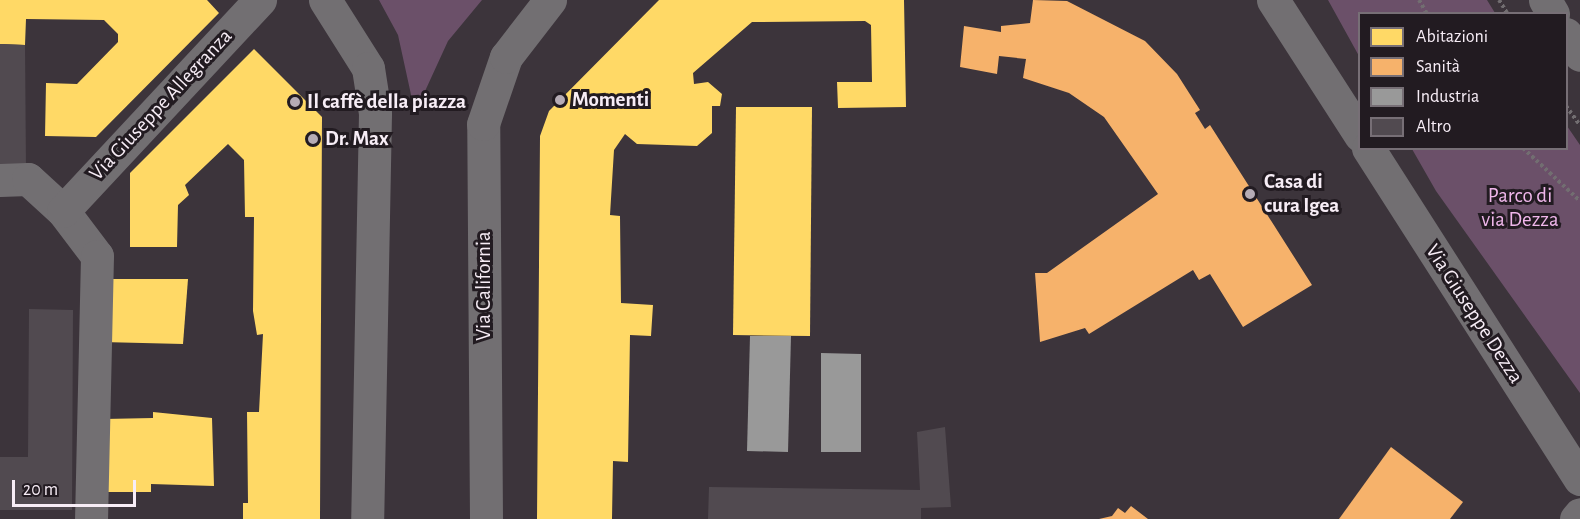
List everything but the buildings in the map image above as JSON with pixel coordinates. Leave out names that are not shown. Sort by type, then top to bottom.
[{"type":"street","name":"Via Giuseppe Allegranza","points":[[63,211],[260,0]]},
{"type":"street","points":[[325,0],[368,68],[375,112],[367,519]]},
{"type":"street","name":"Via California","points":[[486,519],[483,124],[506,57],[550,0]]},
{"type":"street","points":[[1273,0],[1358,133]]},
{"type":"street","points":[[1568,37],[1580,55]]},
{"type":"street","name":"Via Giuseppe Dezza","points":[[1369,150],[1580,479]]},
{"type":"street","points":[[0,180],[28,179],[63,211],[97,256],[91,519]]},
{"type":"street","points":[[1576,519],[1580,514]]},
{"type":"path","points":[[1568,109],[1580,125]]},
{"type":"path","points":[[1525,150],[1580,201]]},
{"type":"green space","points":[[379,0],[482,0],[448,41],[415,113],[398,35]]},
{"type":"green space","points":[[1328,0],[1487,0],[1494,12],[1358,12],[1358,54]]},
{"type":"green space","name":"Parco di via Dezza","points":[[1568,127],[1580,145],[1580,393],[1436,191],[1413,150],[1568,150]]},
{"type":"place","name":"Momenti","points":[[560,100]]},
{"type":"place","name":"Il caffè della piazza","points":[[295,102]]},
{"type":"place","name":"Dr. Max","points":[[313,139]]},
{"type":"place","name":"Casa di cura Igea","points":[[1250,194]]}]
